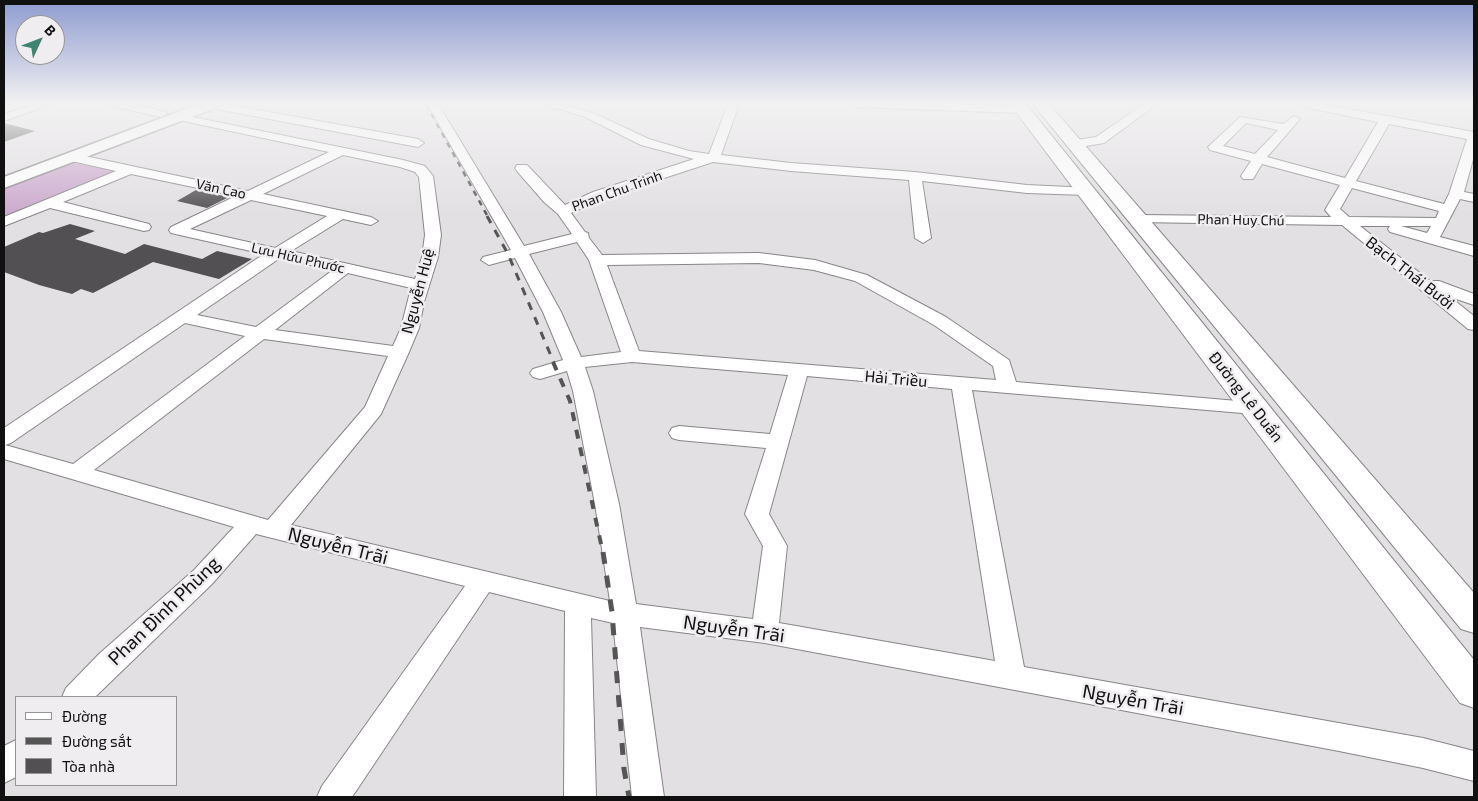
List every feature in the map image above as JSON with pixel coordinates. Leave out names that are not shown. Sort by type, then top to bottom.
[{"type":"highway","name":"Đường Lê Duẩn","points":[[1054,141],[1086,191],[1474,690]]},
{"type":"highway","name":"Đường Lê Duẩn","points":[[1071,141],[1471,610]]},
{"type":"main road","points":[[4,172],[87,141]]},
{"type":"main road","points":[[4,183],[115,141]]},
{"type":"street","name":"Nguyễn Huệ","points":[[262,527],[374,410],[410,328],[430,257],[433,235],[431,204],[426,176],[420,169],[296,141]]},
{"type":"street","points":[[409,141],[418,143]]},
{"type":"street","points":[[454,141],[520,252],[552,312],[574,363],[583,391],[605,494],[625,614],[648,797]]},
{"type":"street","points":[[648,141],[688,155],[791,167],[915,176],[1027,189],[1086,191]]},
{"type":"street","points":[[714,157],[720,141]]},
{"type":"street","points":[[1074,144],[1091,141]]},
{"type":"street","points":[[1220,141],[1214,147],[1448,209]]},
{"type":"street","points":[[1248,176],[1258,159],[1274,141]]},
{"type":"street","points":[[1345,222],[1332,210],[1373,141]]},
{"type":"street","points":[[1431,239],[1456,194],[1472,141]]},
{"type":"street","points":[[250,195],[342,151]]},
{"type":"street","name":"Phan Chu Trinh","points":[[632,356],[597,260],[583,236],[563,211],[598,195],[714,157]]},
{"type":"street","name":"Văn Cao","points":[[72,158],[371,221]]},
{"type":"street","points":[[522,168],[549,199],[563,211]]},
{"type":"street","points":[[4,222],[131,170]]},
{"type":"street","points":[[915,176],[923,238]]},
{"type":"street","points":[[1456,194],[1474,198]]},
{"type":"street","name":"Lưu Hữu Phước","points":[[250,195],[176,230],[275,254],[421,285]]},
{"type":"street","points":[[48,204],[144,227]]},
{"type":"street","points":[[4,438],[275,254],[340,214]]},
{"type":"street","name":"Phan Huy Chú","points":[[1138,219],[1440,222]]},
{"type":"street","name":"Bạch Thái Bưởi","points":[[1345,222],[1474,325]]},
{"type":"street","points":[[1371,222],[1474,251]]},
{"type":"street","points":[[489,260],[583,236]]},
{"type":"street","points":[[597,260],[759,258],[816,265],[861,278],[940,321],[1002,364],[1008,388]]},
{"type":"street","points":[[76,473],[344,269]]},
{"type":"street","points":[[1419,280],[1474,300]]},
{"type":"street","points":[[181,317],[258,334],[400,352]]},
{"type":"street","name":"Hải Triều","points":[[540,373],[574,363],[632,356],[1254,408]]},
{"type":"street","points":[[765,632],[775,546],[757,514],[799,371]]},
{"type":"street","points":[[961,385],[990,549],[996,597],[1012,678]]},
{"type":"street","points":[[679,434],[778,442]]},
{"type":"street","name":"Nguyễn Trãi","points":[[4,452],[262,527],[578,604],[625,614],[765,632],[1358,740],[1474,766]]},
{"type":"street","name":"Phan Đình Phùng","points":[[77,696],[203,577],[262,527]]},
{"type":"street","points":[[333,797],[483,581]]},
{"type":"street","points":[[578,604],[580,797]]},
{"type":"street","points":[[4,768],[15,757]]},
{"type":"shaded area","points":[[70,162],[115,171],[4,217],[4,184]]},
{"type":"building","points":[[196,190],[229,197],[207,208],[177,201]]},
{"type":"building","points":[[70,224],[95,231],[75,239],[125,254],[144,244],[202,259],[217,251],[252,259],[219,279],[153,262],[93,293],[81,289],[72,294],[39,285],[4,272],[4,247],[39,232],[43,233]]},
{"type":"railway","points":[[447,141],[488,217]]},
{"type":"railway","points":[[487,216],[508,254],[554,363]]},
{"type":"railway","points":[[553,362],[570,401],[603,553]]},
{"type":"railway","points":[[603,552],[612,612],[624,769],[629,797]]}]
